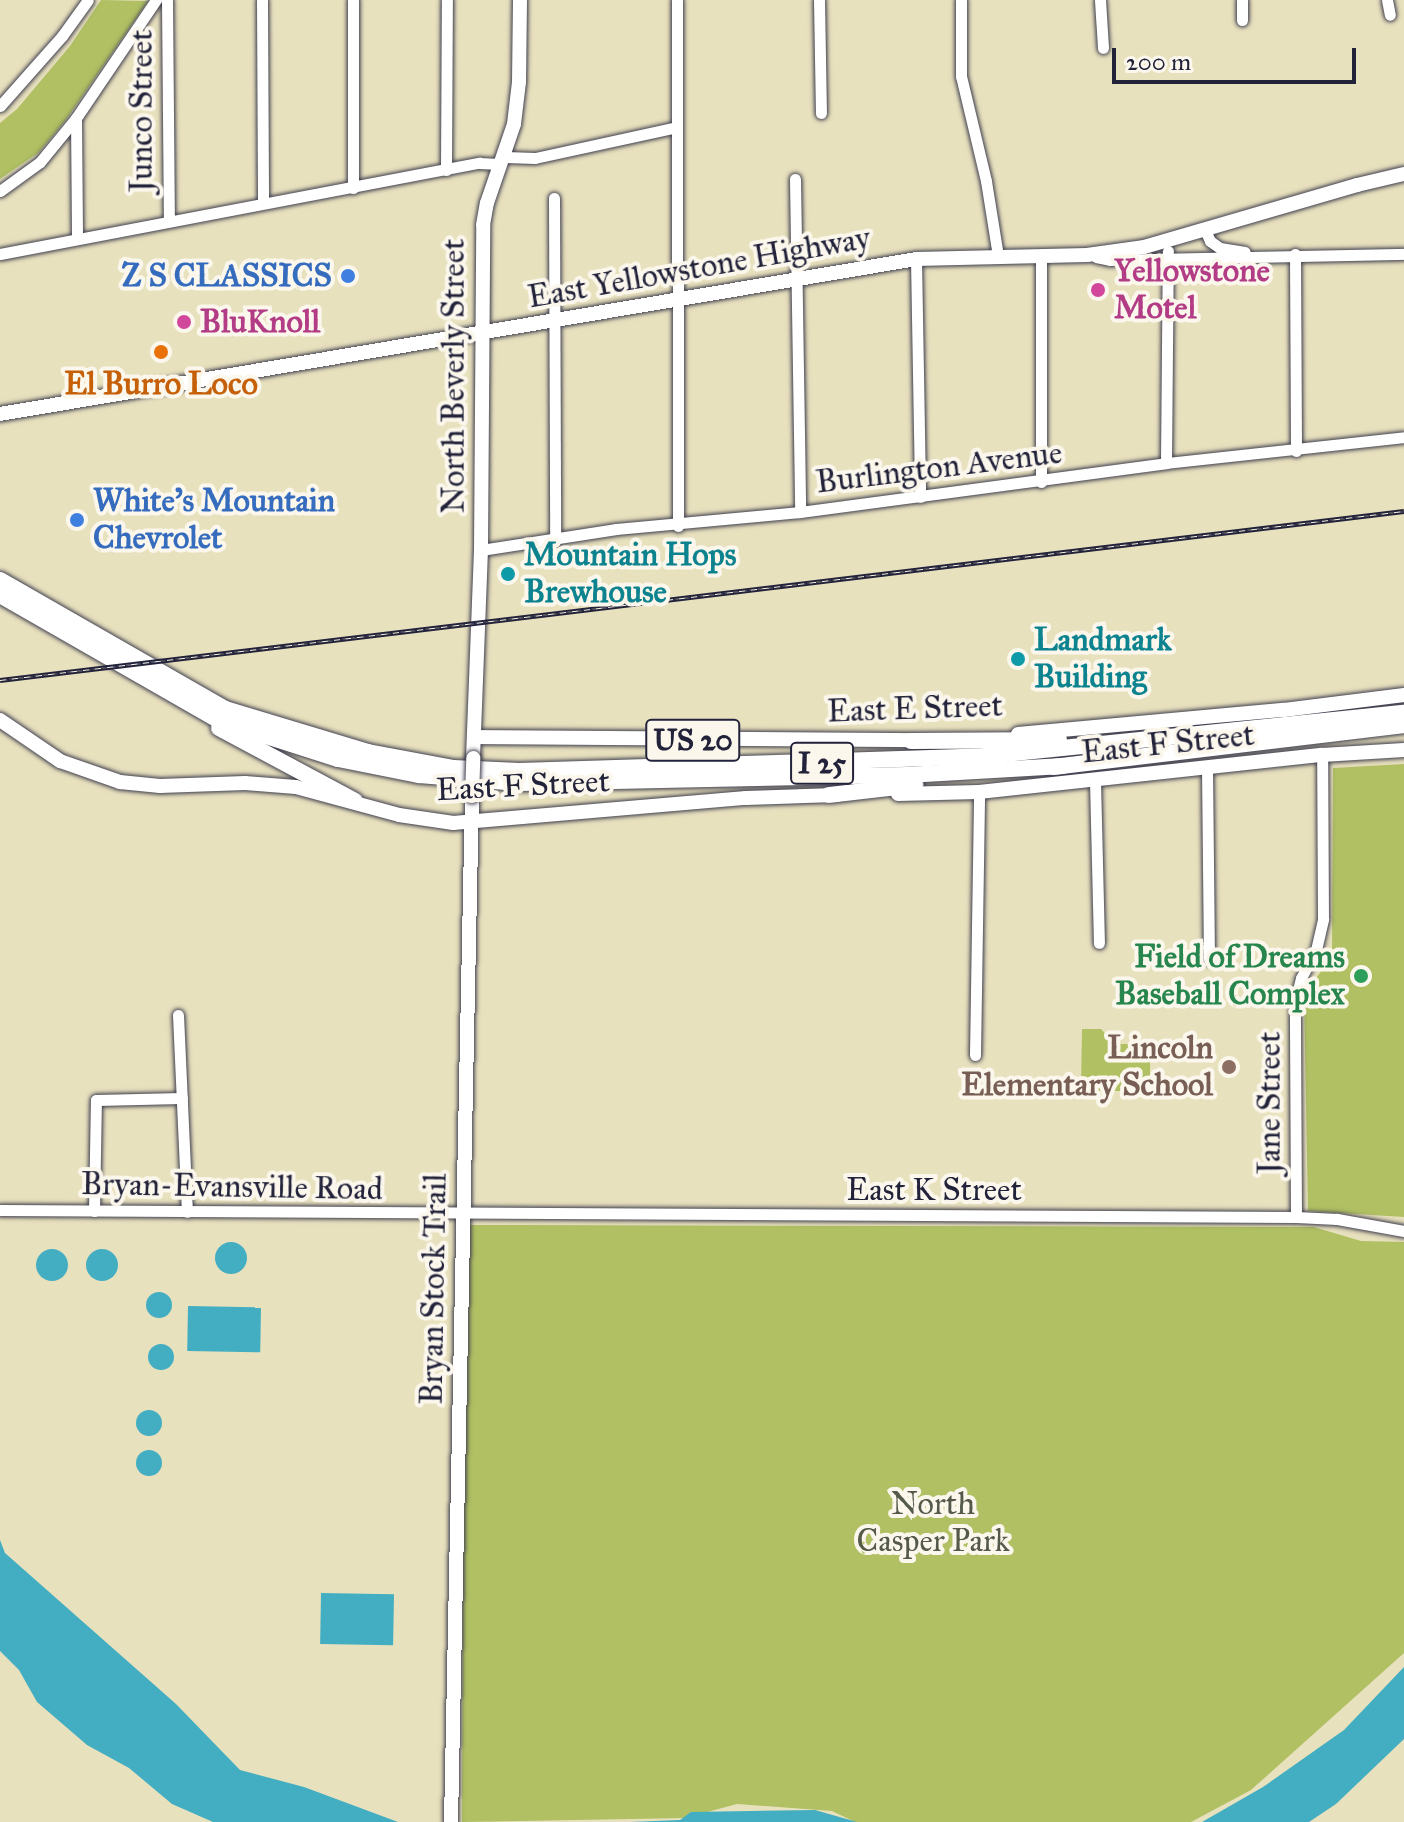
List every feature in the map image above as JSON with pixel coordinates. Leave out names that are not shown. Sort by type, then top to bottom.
[{"type":"highway","name":"I 25","points":[[0,580],[225,709],[368,752],[453,768],[519,771],[985,756],[1404,713]]},
{"type":"highway","name":"I 25","points":[[0,595],[140,678],[222,722],[309,751],[370,766],[454,779],[519,783],[907,775],[1063,766],[1404,725]]},
{"type":"highway","points":[[140,678],[250,747],[355,801]]},
{"type":"highway","points":[[1287,738],[1404,736]]},
{"type":"highway","name":"US 20","points":[[911,741],[1125,742]]},
{"type":"highway","name":"US 20","points":[[829,795],[1063,766]]},
{"type":"main road","name":"North Beverly Street","points":[[473,758],[481,550],[483,225],[502,160],[519,82],[520,0]]},
{"type":"main road","name":"East Yellowstone Highway","points":[[0,414],[916,259],[1041,257],[1168,250],[1206,232],[1357,185],[1404,174]]},
{"type":"main road","name":"East E Street","points":[[474,737],[911,741],[1284,710],[1404,695]]},
{"type":"main road","name":"East F Street","points":[[0,720],[60,761],[120,782],[160,786],[269,785],[355,801],[423,819],[472,823],[730,799],[979,792],[1322,755],[1404,750]]},
{"type":"main road","name":"Bryan Stock Trail","points":[[451,1815],[473,758]]},
{"type":"street","points":[[0,106],[62,36],[88,0]]},
{"type":"street","points":[[0,191],[40,162],[76,118],[156,0]]},
{"type":"street","name":"Junco Street","points":[[167,0],[169,221]]},
{"type":"street","points":[[262,0],[263,203]]},
{"type":"street","points":[[353,0],[353,188]]},
{"type":"street","points":[[446,170],[447,0]]},
{"type":"street","points":[[677,0],[675,300],[678,526]]},
{"type":"street","points":[[819,0],[821,113]]},
{"type":"street","points":[[961,0],[961,76],[986,181],[998,256]]},
{"type":"street","points":[[1100,0],[1103,48]]},
{"type":"street","points":[[1242,0],[1242,20]]},
{"type":"street","points":[[1387,0],[1390,15]]},
{"type":"street","points":[[76,118],[77,237]]},
{"type":"street","points":[[0,254],[479,163],[535,158],[677,127]]},
{"type":"street","points":[[795,179],[800,512]]},
{"type":"street","points":[[554,198],[555,541]]},
{"type":"street","points":[[1206,232],[1210,241],[1220,248],[1261,255]]},
{"type":"street","points":[[1166,463],[1168,250],[1261,255],[1404,254]]},
{"type":"street","points":[[1295,254],[1296,451]]},
{"type":"street","points":[[1041,257],[1041,482]]},
{"type":"street","points":[[916,259],[920,497]]},
{"type":"street","name":"Burlington Avenue","points":[[481,550],[555,541],[616,529],[678,526],[800,512],[1166,463],[1404,437]]},
{"type":"street","name":"Jane Street","points":[[1296,1217],[1295,1002],[1301,978],[1316,950],[1323,919],[1322,755]]},
{"type":"street","points":[[1207,768],[1209,959]]},
{"type":"street","points":[[1095,781],[1099,943]]},
{"type":"street","points":[[975,1055],[979,792]]},
{"type":"street","points":[[178,1015],[187,1212]]},
{"type":"street","points":[[94,1211],[96,1100],[182,1098]]},
{"type":"street","name":"Bryan-Evansville Road","points":[[0,1210],[463,1215]]},
{"type":"street","name":"East K Street","points":[[463,1215],[1296,1217],[1404,1231]]},
{"type":"green space","points":[[101,0],[148,1],[65,121],[38,153],[0,179],[0,123],[17,109],[70,46]]},
{"type":"green space","name":"Field of Dreams Baseball Complex","points":[[1404,764],[1404,1217],[1308,1211],[1304,995],[1332,956],[1333,768]]},
{"type":"green space","points":[[1082,1029],[1101,1029],[1115,1044],[1150,1044],[1150,1091],[1084,1091],[1081,1087]]},
{"type":"green space","name":"North Casper Park","points":[[464,1225],[1314,1227],[1361,1241],[1404,1242],[1404,1653],[1251,1790],[1191,1822],[855,1822],[832,1811],[737,1804],[685,1818],[462,1822]]},
{"type":"water","points":[[231,1242],[242,1247],[247,1258],[242,1269],[231,1274],[220,1269],[215,1258],[220,1247]]},
{"type":"water","points":[[52,1249],[63,1254],[68,1265],[63,1276],[52,1281],[41,1276],[36,1265],[41,1254]]},
{"type":"water","points":[[102,1249],[113,1254],[118,1265],[113,1276],[102,1281],[91,1276],[86,1265],[91,1254]]},
{"type":"water","points":[[159,1292],[168,1296],[172,1305],[168,1314],[159,1318],[150,1314],[146,1305],[150,1296]]},
{"type":"water","points":[[188,1306],[261,1307],[260,1352],[187,1351]]},
{"type":"water","points":[[161,1344],[170,1348],[174,1357],[170,1366],[161,1370],[152,1366],[148,1357],[152,1348]]},
{"type":"water","points":[[149,1410],[158,1414],[162,1423],[158,1432],[149,1436],[140,1432],[136,1423],[140,1414]]},
{"type":"water","points":[[149,1450],[158,1454],[162,1463],[158,1472],[149,1476],[140,1472],[136,1463],[140,1454]]},
{"type":"water","points":[[0,1540],[5,1553],[176,1704],[240,1770],[304,1787],[398,1822],[213,1822],[172,1804],[129,1768],[87,1745],[37,1702],[19,1670],[0,1651]]},
{"type":"water","points":[[321,1593],[394,1594],[393,1645],[320,1644]]},
{"type":"water","points":[[1404,1667],[1404,1739],[1336,1804],[1309,1822],[1202,1822],[1263,1787],[1344,1730]]},
{"type":"water","points":[[815,1810],[857,1822],[630,1822],[680,1820],[691,1812]]},
{"type":"railway","points":[[0,680],[1404,511]]},
{"type":"place","name":"Z S CLASSICS","points":[[348,276]]},
{"type":"place","name":"Yellowstone Motel","points":[[1098,290]]},
{"type":"place","name":"BluKnoll","points":[[184,322]]},
{"type":"place","name":"El Burro Loco","points":[[161,352]]},
{"type":"place","name":"White's Mountain Chevrolet","points":[[77,520]]},
{"type":"place","name":"Mountain Hops Brewhouse","points":[[508,574]]},
{"type":"place","name":"Landmark Building","points":[[1018,659]]},
{"type":"place","name":"Field of Dreams Baseball Complex","points":[[1361,976]]},
{"type":"place","name":"Lincoln Elementary School","points":[[1229,1067]]}]
